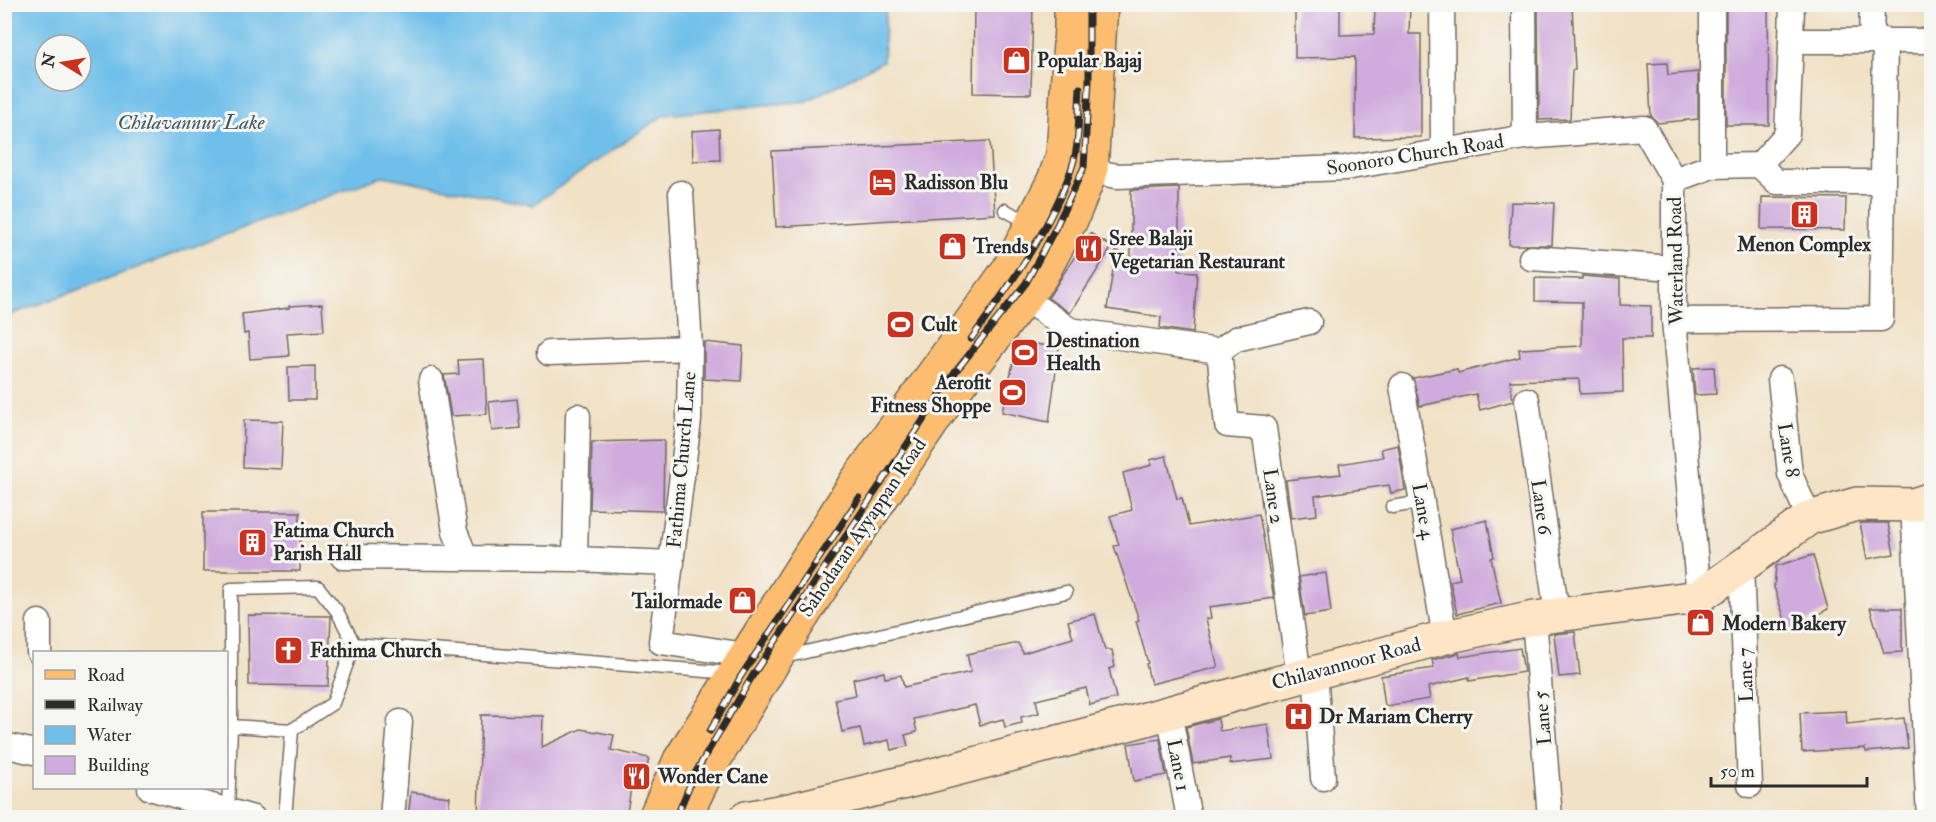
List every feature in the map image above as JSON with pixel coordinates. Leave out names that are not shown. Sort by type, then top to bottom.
[{"type":"main road","name":"Sahodaran Ayyappan Road","points":[[684,818],[705,775],[751,662],[856,482],[1009,269],[1020,214],[1054,180],[1063,155],[1071,4]]},
{"type":"main road","name":"Sahodaran Ayyappan Road","points":[[655,818],[680,760],[1041,276],[1071,220],[1091,171],[1101,4]]},
{"type":"street","points":[[1442,4],[1443,150]]},
{"type":"street","points":[[1524,4],[1525,137]]},
{"type":"street","points":[[1712,4],[1712,166]]},
{"type":"street","points":[[1792,4],[1787,134],[1759,165],[1778,182],[1883,182]]},
{"type":"street","points":[[1674,320],[1881,319],[1883,182],[1878,40],[1872,4]]},
{"type":"street","points":[[1791,41],[1932,41]]},
{"type":"street","name":"Soonoro Church Road","points":[[1091,171],[1117,176],[1345,168],[1525,137],[1644,128],[1674,180]]},
{"type":"street","name":"Waterland Road","points":[[1699,597],[1674,320],[1674,180],[1712,166],[1759,165]]},
{"type":"street","name":"Fathima Church Lane","points":[[681,193],[690,348],[689,420],[661,642],[751,662]]},
{"type":"street","points":[[1531,258],[1674,268]]},
{"type":"street","points":[[1025,298],[1070,330],[1220,351],[1236,339],[1309,322]]},
{"type":"street","points":[[549,353],[690,348]]},
{"type":"street","name":"Lane 2","points":[[1220,351],[1227,425],[1264,428],[1307,674]]},
{"type":"street","name":"Lane 8","points":[[1780,379],[1790,474],[1809,518]]},
{"type":"street","points":[[431,380],[455,532],[466,558]]},
{"type":"street","name":"Lane 4","points":[[1402,386],[1445,637]]},
{"type":"street","name":"Lane 6","points":[[1527,400],[1546,616]]},
{"type":"street","points":[[575,559],[578,416]]},
{"type":"street","points":[[1922,502],[1929,818]]},
{"type":"street","name":"Chilavannoor Road","points":[[746,818],[790,810],[914,780],[1445,637],[1546,616],[1699,597],[1809,518],[1857,504],[1922,502]]},
{"type":"street","points":[[343,557],[575,559],[672,563]]},
{"type":"street","name":"Lane 7","points":[[1741,566],[1750,785]]},
{"type":"street","name":"Lane 5","points":[[1546,616],[1550,818]]},
{"type":"street","points":[[39,622],[39,651]]},
{"type":"street","points":[[1307,674],[1323,778]]},
{"type":"street","name":"Lane 1","points":[[1169,712],[1189,818]]},
{"type":"street","points":[[392,818],[400,722]]},
{"type":"street","points":[[4,745],[33,752]]},
{"type":"street","points":[[153,789],[253,818]]},
{"type":"lane","points":[[1392,507],[1423,502]]},
{"type":"lane","points":[[228,811],[231,726],[231,589],[318,587],[337,611],[354,644],[333,703],[292,730],[231,726]]},
{"type":"lane","points":[[354,644],[751,662],[1066,592]]},
{"type":"lane","points":[[285,818],[292,730]]},
{"type":"water","name":"Chilavannur Lake","points":[[5,4],[886,4],[883,61],[807,101],[664,115],[533,205],[383,176],[5,317]]},
{"type":"building","points":[[974,4],[1033,4],[1031,94],[973,93]]},
{"type":"building","points":[[1295,4],[1340,4],[1340,35],[1374,34],[1375,4],[1410,4],[1409,34],[1421,34],[1421,137],[1355,138],[1355,57],[1295,58]]},
{"type":"building","points":[[1538,4],[1572,4],[1575,70],[1572,70],[1570,119],[1539,120]]},
{"type":"building","points":[[1726,4],[1768,4],[1769,125],[1726,125]]},
{"type":"building","points":[[1667,63],[1668,75],[1698,72],[1698,119],[1658,123],[1651,116],[1648,64]]},
{"type":"building","points":[[719,129],[720,160],[693,161],[692,131]]},
{"type":"building","name":"Radisson Blu","points":[[990,141],[995,214],[776,227],[772,151]]},
{"type":"building","points":[[1179,188],[1179,271],[1197,272],[1193,333],[1160,328],[1161,317],[1107,309],[1116,250],[1131,259],[1131,190]]},
{"type":"building","name":"Menon Complex","points":[[1762,197],[1846,198],[1845,230],[1761,229]]},
{"type":"building","points":[[1511,202],[1554,203],[1552,245],[1509,245]]},
{"type":"building","points":[[1090,233],[1112,247],[1070,313],[1048,298]]},
{"type":"building","points":[[1582,276],[1620,279],[1620,305],[1651,306],[1651,338],[1622,338],[1623,392],[1580,394],[1579,379],[1510,381],[1513,401],[1480,410],[1476,394],[1420,406],[1413,378],[1457,369],[1458,373],[1520,357],[1519,349],[1582,346],[1582,302],[1535,301],[1535,278],[1582,279]]},
{"type":"building","points":[[322,304],[324,331],[287,333],[289,356],[250,359],[248,333],[244,334],[242,314],[289,308],[289,306]]},
{"type":"building","points":[[1018,341],[1059,348],[1049,422],[1002,412]]},
{"type":"building","points":[[704,342],[743,346],[741,381],[704,379]]},
{"type":"building","points":[[484,359],[487,414],[451,416],[444,375],[459,374],[458,360]]},
{"type":"building","points":[[315,366],[315,400],[289,400],[288,367]]},
{"type":"building","points":[[1714,367],[1716,394],[1695,395],[1693,368]]},
{"type":"building","points":[[517,399],[520,428],[492,431],[489,402]]},
{"type":"building","points":[[244,420],[283,421],[281,469],[243,467]]},
{"type":"building","points":[[664,440],[663,511],[590,509],[592,442]]},
{"type":"building","points":[[1398,445],[1405,490],[1391,493],[1389,485],[1315,496],[1317,515],[1291,518],[1286,480],[1341,474],[1339,464],[1383,457],[1381,449]]},
{"type":"building","points":[[1166,456],[1177,499],[1182,498],[1189,526],[1259,514],[1274,598],[1209,607],[1211,618],[1206,619],[1218,667],[1151,684],[1146,664],[1148,663],[1136,621],[1139,620],[1114,546],[1119,545],[1110,516],[1132,510],[1123,473],[1152,465],[1150,460]]},
{"type":"building","name":"Fatima Church Parish Hall","points":[[203,512],[300,512],[300,571],[203,571]]},
{"type":"building","points":[[1487,520],[1494,557],[1491,558],[1501,603],[1457,614],[1450,581],[1460,579],[1450,529]]},
{"type":"building","points":[[1860,523],[1888,523],[1894,554],[1867,559]]},
{"type":"building","points":[[1813,555],[1828,609],[1789,632],[1774,587],[1776,566]]},
{"type":"building","points":[[1326,573],[1331,612],[1305,616],[1299,577]]},
{"type":"building","points":[[1870,608],[1902,608],[1902,652],[1884,653]]},
{"type":"building","points":[[1095,614],[1105,650],[1112,650],[1115,667],[1109,669],[1116,698],[1090,705],[1086,688],[1036,700],[1039,713],[1021,717],[1022,723],[1005,727],[1003,719],[980,725],[975,705],[914,719],[917,732],[905,735],[908,746],[891,750],[889,740],[864,746],[860,728],[842,732],[835,699],[856,695],[853,679],[884,672],[885,678],[901,675],[904,687],[971,672],[967,654],[1018,643],[1023,653],[1073,638],[1068,621]]},
{"type":"building","name":"Fathima Church","points":[[248,615],[331,616],[328,686],[249,685]]},
{"type":"building","points":[[1575,632],[1580,675],[1559,677],[1554,634]]},
{"type":"building","points":[[1520,648],[1524,672],[1469,681],[1469,677],[1428,687],[1430,699],[1385,706],[1381,676],[1434,668],[1432,660],[1459,653],[1460,657]]},
{"type":"building","points":[[1846,711],[1847,724],[1904,718],[1908,748],[1866,752],[1865,748],[1802,752],[1800,713]]},
{"type":"building","points":[[481,715],[543,716],[542,747],[581,729],[614,735],[611,750],[649,758],[643,785],[632,782],[626,818],[478,818]]},
{"type":"building","points":[[1218,719],[1220,731],[1268,724],[1273,759],[1230,764],[1230,758],[1193,764],[1186,727]]},
{"type":"building","points":[[1160,739],[1166,775],[1134,781],[1128,744]]},
{"type":"building","points":[[411,792],[450,797],[447,818],[408,818]]},
{"type":"railway","points":[[676,818],[694,775],[753,675],[956,371],[1026,283],[1056,227],[1084,167],[1089,81],[1089,4]]},
{"type":"railway","points":[[971,339],[1041,235],[1063,190],[1076,148],[1080,88]]},
{"type":"railway","points":[[710,731],[741,676],[859,498]]},
{"type":"place","name":"Popular Bajaj","points":[[1016,60]]},
{"type":"place","name":"Radisson Blu","points":[[883,182]]},
{"type":"place","name":"Menon Complex","points":[[1804,214]]},
{"type":"place","name":"Trends","points":[[952,246]]},
{"type":"place","name":"Sree Balaji Vegetarian Restaurant","points":[[1088,249]]},
{"type":"place","name":"Cult","points":[[900,324]]},
{"type":"place","name":"Destination Health","points":[[1025,352]]},
{"type":"place","name":"Aerofit Fitness Shoppe","points":[[1012,393]]},
{"type":"place","name":"Fatima Church Parish Hall","points":[[252,542]]},
{"type":"place","name":"Tailormade","points":[[743,601]]},
{"type":"place","name":"Modern Bakery","points":[[1701,623]]},
{"type":"place","name":"Fathima Church","points":[[289,650]]},
{"type":"place","name":"Dr Mariam Cherry","points":[[1298,716]]},
{"type":"place","name":"Wonder Cane","points":[[637,776]]}]
